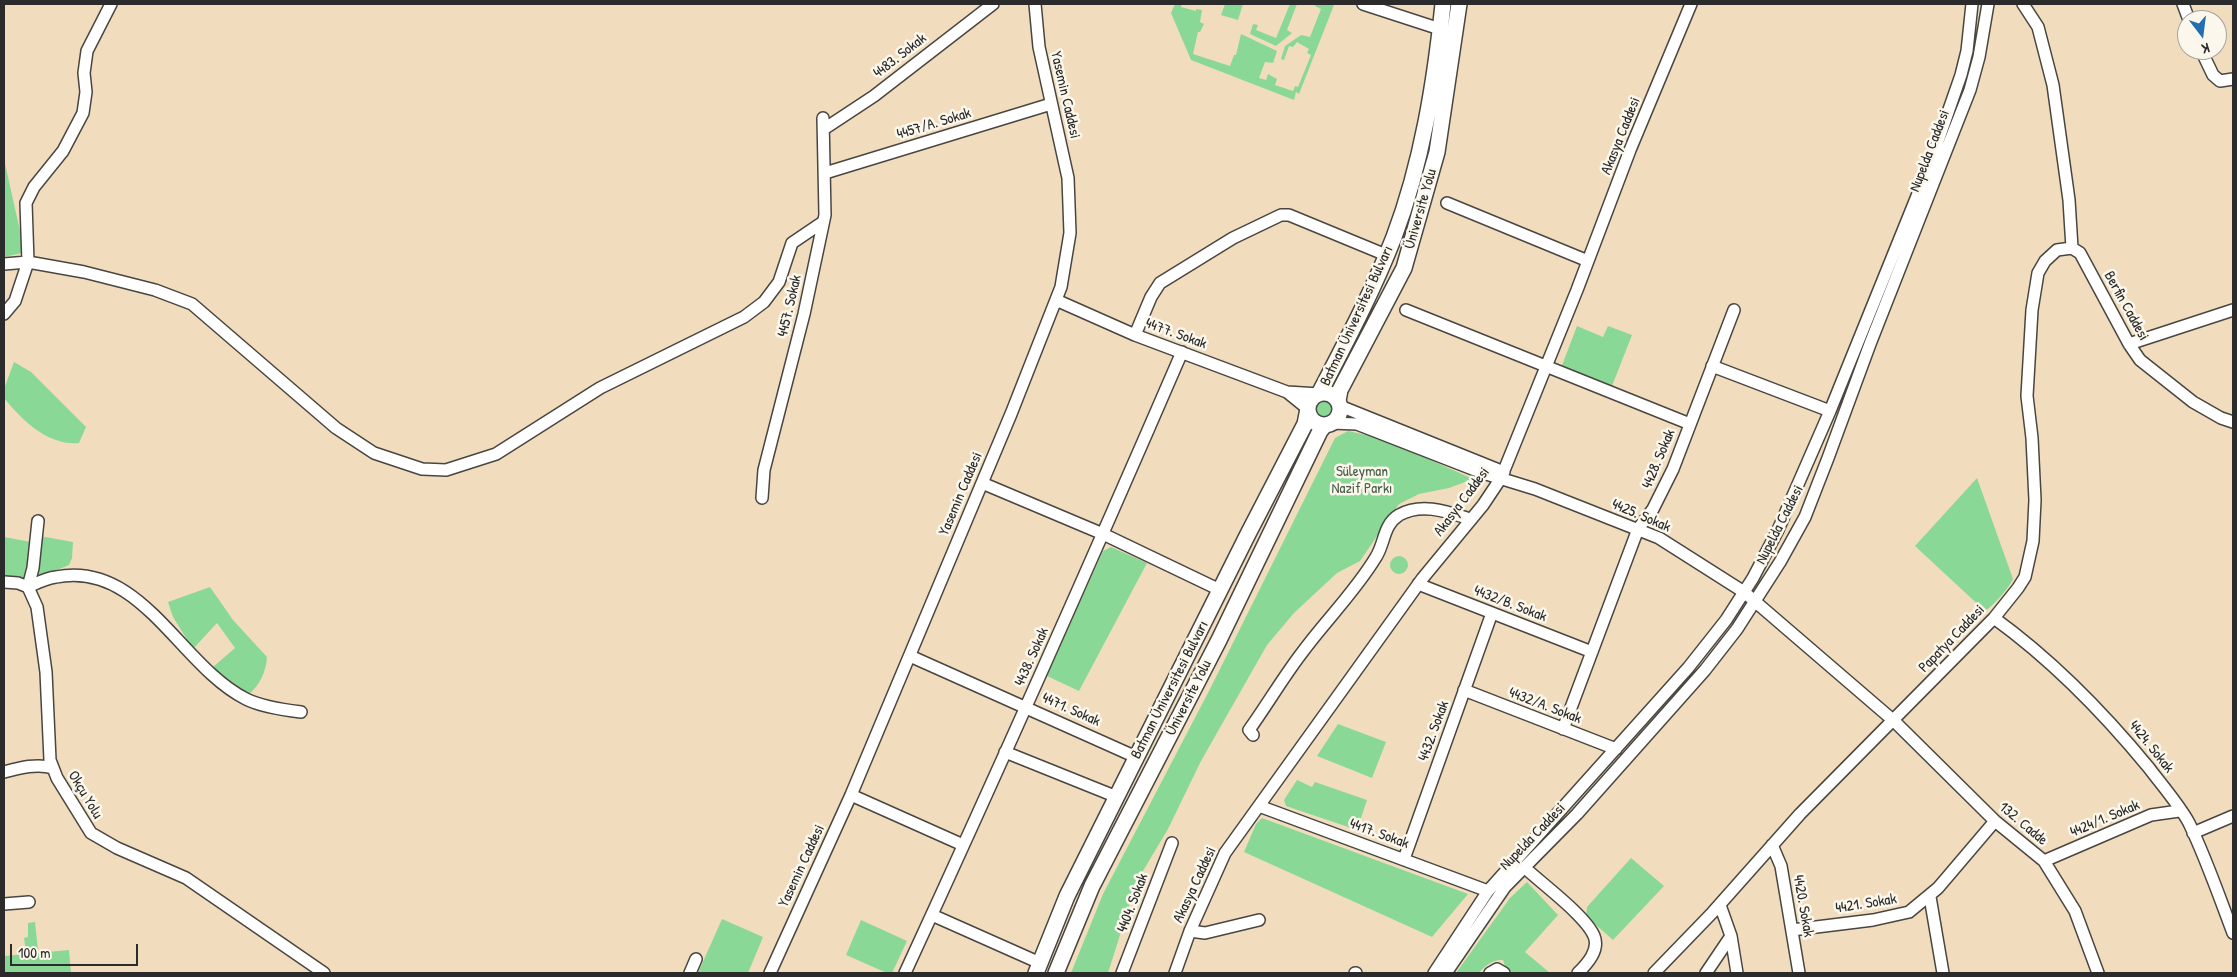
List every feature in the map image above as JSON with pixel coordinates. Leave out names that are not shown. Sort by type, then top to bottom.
[{"type":"main road","name":"Batman Üniversitesi Bulvarı","points":[[1320,394],[1364,306],[1386,255],[1405,201],[1422,140],[1443,4]]},
{"type":"main road","name":"Üniversite Yolu","points":[[1338,403],[1340,390],[1372,331],[1407,259],[1437,152],[1459,4]]},
{"type":"main road","points":[[1320,394],[1329,394],[1338,403],[1338,416],[1328,424],[1315,422],[1308,409],[1311,400],[1320,394]]},
{"type":"main road","name":"Batman Üniversitesi Bulvarı","points":[[1038,968],[1067,896],[1305,424],[1308,409]]},
{"type":"main road","name":"Üniversite Yolu","points":[[1056,973],[1092,886],[1219,640],[1320,430],[1328,424]]},
{"type":"street","points":[[4,314],[14,301],[28,262],[26,203],[34,188],[63,151],[83,113],[86,92],[84,73],[87,51],[111,4]]},
{"type":"street","name":"4483. Sokak","points":[[824,124],[874,96],[993,4]]},
{"type":"street","name":"Yasemin Caddesi","points":[[770,973],[851,795],[910,656],[1061,287],[1070,233],[1068,178],[1038,47],[1035,4]]},
{"type":"street","points":[[1363,4],[1440,29]]},
{"type":"street","name":"Akasya Caddesi","points":[[1175,973],[1190,931],[1225,853],[1418,584],[1483,505],[1502,475],[1547,367],[1630,150],[1691,4]]},
{"type":"street","name":"Nupelda Caddesi","points":[[1434,973],[1488,891],[1688,668],[1726,620],[1744,592],[1778,530],[1830,412],[1933,155],[1961,74],[1972,4]]},
{"type":"street","name":"Nupelda Caddesi","points":[[1446,973],[1492,905],[1524,868],[1577,814],[1699,677],[1737,629],[1780,562],[1804,517],[1828,458],[1970,90],[1979,57],[1988,4]]},
{"type":"street","points":[[2023,4],[2038,27],[2053,86],[2069,200],[2072,248]]},
{"type":"street","points":[[2206,60],[2213,75],[2220,81],[2233,79]]},
{"type":"street","name":"4457/A. Sokak","points":[[825,173],[1052,104]]},
{"type":"street","name":"4457. Sokak","points":[[762,498],[764,470],[804,314],[823,222],[824,124]]},
{"type":"street","points":[[1447,204],[1588,261]]},
{"type":"street","points":[[1134,334],[1151,297],[1160,283],[1233,238],[1281,216],[1289,215],[1386,255]]},
{"type":"street","points":[[4,264],[28,262],[84,272],[146,288],[192,304],[216,323],[268,371],[343,433],[374,453],[422,469],[446,470],[496,454],[600,388],[744,317],[764,302],[778,282],[792,242],[823,222]]},
{"type":"street","name":"Berfin Caddesi","points":[[2072,248],[2083,257],[2129,344],[2140,360],[2193,402],[2221,418],[2233,422]]},
{"type":"street","name":"Papatya Caddesi","points":[[1654,973],[1720,904],[1800,814],[1994,618],[2025,577],[2033,541],[2035,500],[2033,447],[2027,396],[2032,310],[2038,273],[2044,261],[2057,250],[2072,248]]},
{"type":"street","name":"4477. Sokak","points":[[1056,300],[1134,334],[1287,392]]},
{"type":"street","points":[[1406,310],[1690,424]]},
{"type":"street","name":"4428. Sokak","points":[[1563,728],[1638,529],[1653,509],[1673,469],[1734,310]]},
{"type":"street","points":[[2129,344],[2233,310]]},
{"type":"street","name":"4438. Sokak","points":[[905,973],[1026,707],[1182,352]]},
{"type":"street","points":[[1712,366],[1830,412]]},
{"type":"street","points":[[1287,392],[1320,394]]},
{"type":"street","points":[[1287,392],[1308,409]]},
{"type":"street","points":[[1338,403],[1502,475]]},
{"type":"street","name":"4425. Sokak","points":[[1328,424],[1357,424],[1502,475],[1660,538],[1744,592],[1894,720]]},
{"type":"street","points":[[982,483],[1103,534],[1220,590]]},
{"type":"street","points":[[1254,734],[1249,730],[1301,654],[1378,555],[1387,528],[1392,520],[1404,513],[1426,509],[1445,510],[1470,519]]},
{"type":"street","points":[[28,587],[33,568],[38,521]]},
{"type":"street","points":[[4,582],[18,583],[28,587],[55,577],[72,575],[102,579],[156,614],[193,657],[221,683],[247,700],[301,712]]},
{"type":"street","name":"4432/B. Sokak","points":[[1418,584],[1592,652]]},
{"type":"street","name":"Okçu Yolu","points":[[28,587],[37,607],[46,672],[49,753],[57,778],[91,833],[117,848],[186,878],[324,973]]},
{"type":"street","name":"4432. Sokak","points":[[1404,859],[1492,613]]},
{"type":"street","name":"4424. Sokak","points":[[1994,618],[2067,679],[2116,727],[2188,821],[2233,933]]},
{"type":"street","name":"4471. Sokak","points":[[910,656],[1136,757]]},
{"type":"street","name":"4432/A. Sokak","points":[[1464,690],[1616,749]]},
{"type":"street","name":"132. Cadde","points":[[1894,720],[1995,821],[2044,861],[2075,911],[2098,973]]},
{"type":"street","points":[[1004,752],[1116,797]]},
{"type":"street","points":[[4,772],[46,765],[53,768]]},
{"type":"street","points":[[851,795],[963,845]]},
{"type":"street","name":"4417. Sokak","points":[[1259,806],[1488,891]]},
{"type":"street","name":"4424/1. Sokak","points":[[2044,861],[2152,815],[2180,811]]},
{"type":"street","points":[[2193,833],[2233,816]]},
{"type":"street","name":"4421. Sokak","points":[[1792,930],[1873,920],[1909,912],[1930,897],[1995,821]]},
{"type":"street","name":"4404. Sokak","points":[[1122,973],[1172,843]]},
{"type":"street","name":"4420. Sokak","points":[[1772,846],[1781,866],[1799,973]]},
{"type":"street","points":[[1524,868],[1581,918],[1595,937],[1594,951],[1586,965],[1578,973]]},
{"type":"street","points":[[1930,897],[1943,973]]},
{"type":"street","points":[[4,904],[29,902]]},
{"type":"street","points":[[1720,904],[1731,936],[1737,973]]},
{"type":"street","points":[[932,915],[1038,968]]},
{"type":"street","points":[[1190,931],[1205,933],[1259,920]]},
{"type":"street","points":[[1706,973],[1731,936]]},
{"type":"street","points":[[690,973],[696,959]]},
{"type":"street","points":[[1490,973],[1497,969],[1504,973]]},
{"type":"green space","points":[[1175,4],[1182,4],[1181,7],[1196,11],[1196,9],[1202,10],[1200,22],[1204,24],[1200,32],[1198,32],[1193,54],[1230,66],[1234,55],[1236,55],[1241,34],[1277,51],[1273,63],[1265,62],[1259,78],[1266,80],[1268,74],[1277,79],[1275,85],[1293,91],[1295,86],[1298,87],[1311,55],[1307,53],[1309,49],[1297,42],[1293,47],[1289,46],[1284,60],[1281,59],[1285,46],[1301,35],[1310,37],[1321,9],[1315,6],[1316,4],[1334,5],[1299,94],[1296,92],[1294,100],[1191,60],[1171,13]]},
{"type":"green space","points":[[1225,4],[1243,4],[1238,20],[1221,15]]},
{"type":"green space","points":[[1290,4],[1297,4],[1287,30],[1292,33],[1276,46],[1250,34],[1253,24],[1258,25],[1256,30],[1276,38]]},
{"type":"green space","points":[[4,159],[24,249],[22,253],[4,257]]},
{"type":"green space","points":[[1577,326],[1603,337],[1608,326],[1632,335],[1612,386],[1561,368]]},
{"type":"green space","points":[[14,362],[31,372],[86,427],[79,443],[68,443],[46,436],[27,423],[4,398],[4,389]]},
{"type":"green space","points":[[1323,396],[1328,397],[1334,403],[1334,413],[1328,419],[1323,420],[1318,419],[1312,413],[1311,408],[1312,403],[1318,397]]},
{"type":"green space","name":"Süleyman Nazif Parkı","points":[[1348,431],[1384,439],[1473,479],[1449,488],[1419,494],[1399,504],[1360,561],[1337,573],[1294,613],[1267,645],[1201,761],[1168,829],[1137,881],[1108,973],[1071,973],[1103,894],[1210,689],[1335,438]]},
{"type":"green space","points":[[1977,478],[2013,579],[2008,587],[1985,611],[1915,546]]},
{"type":"green space","points":[[40,536],[73,542],[72,558],[69,565],[43,576],[36,574]]},
{"type":"green space","points":[[4,537],[31,542],[25,578],[4,577]]},
{"type":"green space","points":[[1111,547],[1147,563],[1079,691],[1047,676],[1103,551]]},
{"type":"green space","points":[[1399,556],[1405,559],[1408,565],[1405,571],[1399,574],[1393,571],[1390,565],[1393,559]]},
{"type":"green space","points":[[210,587],[233,620],[267,657],[262,678],[248,695],[213,667],[235,648],[217,623],[193,649],[173,617],[168,602]]},
{"type":"green space","points":[[1338,724],[1386,742],[1372,778],[1317,756]]},
{"type":"green space","points":[[1297,780],[1312,787],[1315,782],[1367,800],[1357,830],[1286,806],[1284,800]]},
{"type":"green space","points":[[1262,818],[1468,894],[1432,937],[1244,852],[1256,824]]},
{"type":"green space","points":[[1631,858],[1664,886],[1613,940],[1586,916],[1587,907]]},
{"type":"green space","points":[[1527,882],[1558,915],[1525,952],[1550,973],[1513,973],[1505,966],[1503,960],[1499,960],[1489,964],[1478,973],[1456,973],[1510,898]]},
{"type":"green space","points":[[722,919],[763,937],[748,973],[698,973]]},
{"type":"green space","points":[[861,920],[907,941],[892,973],[887,973],[846,955]]},
{"type":"green space","points":[[35,922],[38,950],[26,952],[24,938],[28,937],[28,923]]},
{"type":"green space","points":[[69,950],[71,973],[4,973],[4,956]]}]
